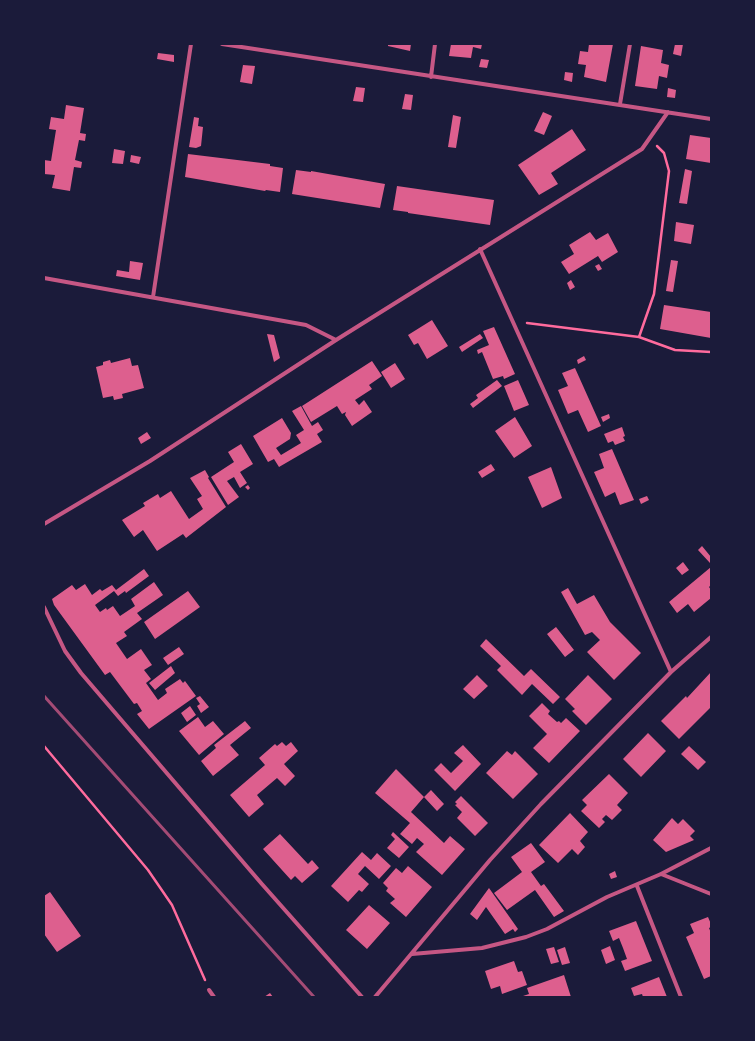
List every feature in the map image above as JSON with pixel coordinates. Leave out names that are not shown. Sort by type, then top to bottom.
[{"type":"street","points":[[153,297],[191,44]]},
{"type":"street","points":[[222,44],[246,46],[431,77],[620,104],[711,119]]},
{"type":"street","points":[[431,77],[435,44]]},
{"type":"street","points":[[620,104],[630,44]]},
{"type":"street","points":[[44,524],[150,461],[336,340],[642,149],[668,112]]},
{"type":"street","points":[[480,249],[671,672]]},
{"type":"street","points":[[44,278],[306,325],[336,340]]},
{"type":"street","points":[[44,607],[65,651],[81,673],[261,883],[362,997]]},
{"type":"street","points":[[374,997],[412,954],[490,860],[546,799],[671,672],[711,637]]},
{"type":"street","points":[[412,954],[482,948],[507,943],[548,929],[607,897],[636,886],[711,848]]},
{"type":"street","points":[[661,874],[711,894]]},
{"type":"street","points":[[636,886],[681,997]]},
{"type":"street","points":[[209,990],[214,997]]},
{"type":"path","points":[[639,337],[654,294],[669,171],[664,153],[650,138]]},
{"type":"path","points":[[513,322],[639,337],[675,350],[711,352]]},
{"type":"path","points":[[44,746],[148,870],[172,905],[190,942],[209,990]]},
{"type":"building","points":[[388,44],[411,44],[410,51],[388,46]]},
{"type":"building","points":[[451,44],[482,44],[481,49],[473,47],[471,58],[449,56]]},
{"type":"building","points":[[589,44],[613,44],[606,82],[584,77],[586,65],[578,64],[580,51],[588,52]]},
{"type":"building","points":[[675,44],[683,44],[681,56],[673,54]]},
{"type":"building","points":[[641,46],[663,50],[661,63],[669,65],[667,78],[659,76],[657,89],[635,86]]},
{"type":"building","points":[[158,53],[174,55],[174,62],[157,59]]},
{"type":"building","points":[[481,59],[489,60],[487,68],[479,67]]},
{"type":"building","points":[[243,65],[255,66],[252,84],[240,82]]},
{"type":"building","points":[[565,72],[573,73],[572,82],[564,80]]},
{"type":"building","points":[[356,87],[365,88],[363,102],[353,101]]},
{"type":"building","points":[[668,88],[676,90],[675,98],[667,97]]},
{"type":"building","points":[[405,94],[413,95],[411,110],[402,109]]},
{"type":"building","points":[[66,105],[84,108],[80,133],[86,134],[85,141],[79,140],[75,160],[82,162],[81,168],[74,167],[70,191],[52,188],[55,175],[44,174],[44,160],[51,161],[56,130],[49,129],[51,117],[64,119]]},
{"type":"building","points":[[543,112],[552,116],[544,135],[534,131]]},
{"type":"building","points":[[453,115],[461,117],[456,148],[448,147]]},
{"type":"building","points":[[194,117],[199,118],[198,126],[203,127],[201,146],[196,148],[189,147]]},
{"type":"building","points":[[572,129],[586,150],[551,173],[558,184],[539,195],[518,165]]},
{"type":"building","points":[[690,135],[711,138],[711,163],[686,159]]},
{"type":"building","points":[[114,149],[125,151],[123,164],[112,163]]},
{"type":"building","points":[[188,154],[270,164],[270,166],[283,168],[280,192],[265,191],[185,177]]},
{"type":"building","points":[[131,155],[141,157],[139,164],[130,162]]},
{"type":"building","points":[[685,169],[692,171],[687,204],[679,203]]},
{"type":"building","points":[[296,170],[311,171],[385,184],[380,208],[292,194]]},
{"type":"building","points":[[397,186],[494,200],[490,225],[393,210]]},
{"type":"building","points":[[676,222],[694,225],[691,244],[674,241]]},
{"type":"building","points":[[590,232],[596,240],[608,233],[618,252],[602,262],[598,256],[569,274],[561,262],[574,254],[569,245]]},
{"type":"building","points":[[671,260],[678,261],[673,292],[666,291]]},
{"type":"building","points":[[130,261],[143,263],[140,280],[116,276],[117,270],[129,272]]},
{"type":"building","points":[[599,264],[602,269],[598,271],[595,266]]},
{"type":"building","points":[[571,280],[575,287],[570,290],[567,283]]},
{"type":"building","points":[[664,305],[711,312],[711,338],[660,329]]},
{"type":"building","points":[[432,320],[448,346],[427,359],[418,343],[414,345],[408,335]]},
{"type":"building","points":[[494,327],[515,374],[504,379],[503,376],[493,379],[482,352],[478,354],[477,350],[489,345],[483,331]]},
{"type":"building","points":[[267,334],[274,335],[280,358],[274,362]]},
{"type":"building","points":[[480,334],[483,338],[462,352],[459,347]]},
{"type":"building","points":[[584,356],[586,360],[578,364],[577,360]]},
{"type":"building","points":[[130,358],[132,366],[138,365],[144,388],[122,394],[123,398],[114,400],[113,396],[103,398],[96,367],[103,365],[103,362],[110,360],[111,363]]},
{"type":"building","points":[[372,361],[382,376],[369,385],[372,389],[355,400],[359,405],[364,400],[372,412],[352,426],[345,415],[346,412],[342,414],[337,406],[311,422],[302,406]]},
{"type":"building","points":[[395,363],[405,379],[391,388],[381,372]]},
{"type":"building","points":[[575,368],[601,426],[588,432],[578,410],[568,414],[558,390],[568,386],[562,373]]},
{"type":"building","points":[[497,380],[502,386],[473,408],[470,404],[478,398],[476,395]]},
{"type":"building","points":[[518,380],[529,405],[514,411],[504,386]]},
{"type":"building","points":[[301,406],[312,426],[318,422],[323,430],[317,434],[322,442],[279,467],[274,459],[268,462],[253,436],[282,418],[291,433],[290,439],[276,448],[281,455],[301,443],[296,435],[304,430],[292,411]]},
{"type":"building","points":[[609,414],[610,418],[603,422],[601,417]]},
{"type":"building","points":[[515,417],[532,446],[514,458],[495,431]]},
{"type":"building","points":[[622,427],[625,441],[615,445],[613,441],[608,443],[604,434]]},
{"type":"building","points":[[147,432],[151,438],[141,444],[138,438]]},
{"type":"building","points":[[241,444],[253,464],[240,472],[247,483],[240,488],[234,477],[227,481],[239,497],[228,505],[211,477],[234,462],[228,452]]},
{"type":"building","points":[[612,449],[634,500],[620,505],[615,492],[605,497],[594,472],[604,468],[599,454]]},
{"type":"building","points":[[491,464],[495,470],[482,478],[478,472]]},
{"type":"building","points":[[551,467],[562,498],[542,508],[528,477]]},
{"type":"building","points":[[205,470],[209,477],[208,478],[226,507],[186,538],[183,534],[157,551],[143,530],[134,537],[122,520],[145,506],[143,503],[158,494],[160,498],[171,491],[189,519],[203,509],[197,499],[202,496],[190,478]]},
{"type":"building","points":[[248,485],[250,488],[248,490],[245,487]]},
{"type":"building","points":[[647,496],[649,500],[641,504],[639,499]]},
{"type":"building","points":[[702,546],[711,557],[710,563],[698,550]]},
{"type":"building","points":[[683,562],[689,570],[682,575],[676,568]]},
{"type":"building","points":[[711,567],[711,585],[709,587],[711,590],[711,598],[694,612],[688,604],[677,613],[669,602]]},
{"type":"building","points":[[144,569],[149,576],[126,593],[125,591],[118,596],[114,591],[95,605],[100,612],[113,606],[120,616],[135,606],[131,599],[154,582],[163,595],[137,613],[142,619],[124,632],[127,636],[116,643],[127,659],[141,649],[152,665],[144,670],[151,679],[146,683],[158,700],[167,693],[165,689],[180,679],[183,683],[185,681],[196,696],[149,729],[137,714],[142,711],[137,703],[134,704],[110,672],[105,675],[54,605],[52,599],[72,585],[76,590],[85,584],[92,595],[100,589],[102,591],[112,585],[116,590]]},
{"type":"building","points":[[568,588],[577,604],[594,595],[610,622],[641,653],[614,680],[587,652],[600,640],[592,632],[585,635],[561,592]]},
{"type":"building","points":[[188,591],[200,607],[155,639],[144,622]]},
{"type":"building","points":[[556,627],[574,650],[565,657],[547,634]]},
{"type":"building","points":[[486,639],[524,676],[531,669],[560,697],[553,704],[532,684],[522,695],[497,670],[501,666],[480,646]]},
{"type":"building","points":[[179,647],[184,654],[168,665],[163,658]]},
{"type":"building","points":[[171,666],[175,673],[155,690],[149,683]]},
{"type":"building","points":[[711,672],[710,708],[679,739],[661,721],[686,696],[687,698]]},
{"type":"building","points":[[477,675],[488,686],[474,699],[463,689]]},
{"type":"building","points":[[588,675],[612,699],[586,725],[572,711],[575,709],[565,699]]},
{"type":"building","points":[[200,696],[209,707],[201,713],[197,706],[200,704],[196,698]]},
{"type":"building","points":[[542,703],[550,711],[548,714],[557,722],[559,721],[561,723],[566,718],[580,731],[549,763],[533,748],[547,734],[529,716]]},
{"type":"building","points":[[190,706],[196,715],[187,722],[181,713]]},
{"type":"building","points":[[198,717],[205,727],[213,721],[224,734],[199,755],[179,731]]},
{"type":"building","points":[[245,721],[251,728],[230,745],[239,755],[213,776],[201,761],[216,748],[214,745]]},
{"type":"building","points":[[648,733],[666,751],[641,777],[623,759]]},
{"type":"building","points":[[282,742],[286,746],[291,742],[298,751],[284,764],[295,776],[285,786],[277,778],[257,795],[264,804],[249,817],[230,795],[265,765],[259,758],[275,744],[277,746]]},
{"type":"building","points":[[463,745],[481,764],[455,791],[434,770],[441,763],[451,773],[463,761],[454,753]]},
{"type":"building","points":[[689,746],[706,762],[698,770],[681,754]]},
{"type":"building","points":[[507,751],[512,755],[515,751],[538,774],[513,799],[486,773]]},
{"type":"building","points":[[396,769],[424,797],[411,812],[444,843],[450,836],[465,849],[442,875],[416,852],[424,844],[417,838],[412,844],[400,834],[410,823],[375,793]]},
{"type":"building","points":[[609,774],[628,793],[617,805],[622,810],[612,820],[606,815],[602,819],[605,822],[599,828],[581,811],[587,805],[582,800]]},
{"type":"building","points":[[431,790],[444,804],[437,811],[424,797]]},
{"type":"building","points":[[461,796],[488,823],[475,836],[457,818],[462,812],[455,805],[457,804],[455,802]]},
{"type":"building","points":[[570,813],[588,832],[580,841],[585,847],[578,855],[572,849],[558,863],[539,845]]},
{"type":"building","points":[[672,818],[678,824],[683,819],[695,831],[690,836],[694,840],[666,852],[653,840]]},
{"type":"building","points":[[393,832],[409,847],[399,858],[387,848],[395,839],[391,835]]},
{"type":"building","points":[[280,834],[308,864],[312,860],[319,868],[302,883],[295,876],[291,880],[263,849]]},
{"type":"building","points":[[531,843],[545,862],[531,872],[541,886],[544,884],[564,911],[554,917],[535,890],[507,910],[494,893],[522,872],[511,857]]},
{"type":"building","points":[[362,852],[371,860],[377,853],[391,866],[379,879],[365,866],[358,874],[369,884],[362,892],[359,890],[348,902],[331,886]]},
{"type":"building","points":[[408,866],[432,887],[406,917],[390,903],[395,899],[386,891],[388,888],[383,883],[396,868],[402,873]]},
{"type":"building","points":[[615,871],[617,877],[611,879],[609,874]]},
{"type":"building","points":[[489,888],[518,929],[515,932],[513,929],[505,934],[486,907],[477,920],[470,914]]},
{"type":"building","points":[[50,892],[81,936],[57,952],[44,934],[44,896]]},
{"type":"building","points":[[369,905],[390,923],[367,949],[346,930]]},
{"type":"building","points":[[708,917],[711,924],[711,927],[709,928],[711,933],[711,976],[704,979],[686,937],[694,933],[690,924]]},
{"type":"building","points":[[636,921],[652,961],[625,971],[621,961],[627,959],[619,938],[613,941],[609,931]]},
{"type":"building","points":[[610,946],[615,960],[606,964],[601,950]]},
{"type":"building","points":[[554,947],[559,962],[551,964],[546,949]]},
{"type":"building","points":[[565,947],[570,963],[562,965],[557,950]]},
{"type":"building","points":[[514,961],[518,972],[522,971],[527,985],[502,994],[500,986],[491,989],[485,971]]},
{"type":"building","points":[[564,975],[571,997],[520,997],[529,994],[527,988]]},
{"type":"building","points":[[659,977],[667,997],[643,997],[642,994],[634,996],[631,988]]},
{"type":"building","points":[[270,993],[273,997],[264,997]]},
{"type":"railway","points":[[44,696],[314,997]]}]
